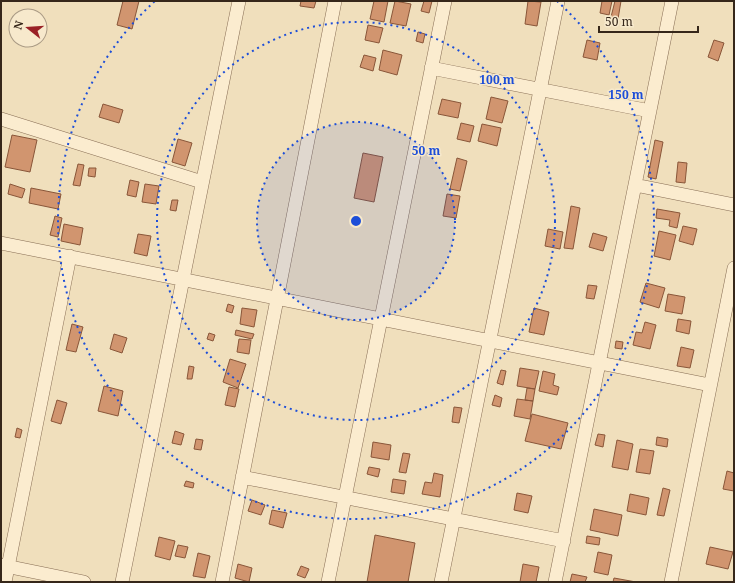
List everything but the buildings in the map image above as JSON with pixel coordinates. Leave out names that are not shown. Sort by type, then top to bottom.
[{"type":"street","points":[[122,582],[239,1]]},
{"type":"street","points":[[222,582],[335,1]]},
{"type":"street","points":[[328,582],[445,1]]},
{"type":"street","points":[[441,582],[558,1]]},
{"type":"street","points":[[555,582],[672,1]]},
{"type":"street","points":[[431,68],[650,112]]},
{"type":"street","points":[[1,119],[202,182]]},
{"type":"street","points":[[635,185],[734,205]]},
{"type":"street","points":[[1,243],[710,384]]},
{"type":"street","points":[[4,582],[4,566],[70,256]]},
{"type":"street","points":[[671,582],[710,384],[732,293],[734,268]]},
{"type":"street","points":[[242,477],[564,541]]},
{"type":"street","points":[[4,566],[84,582]]}]
